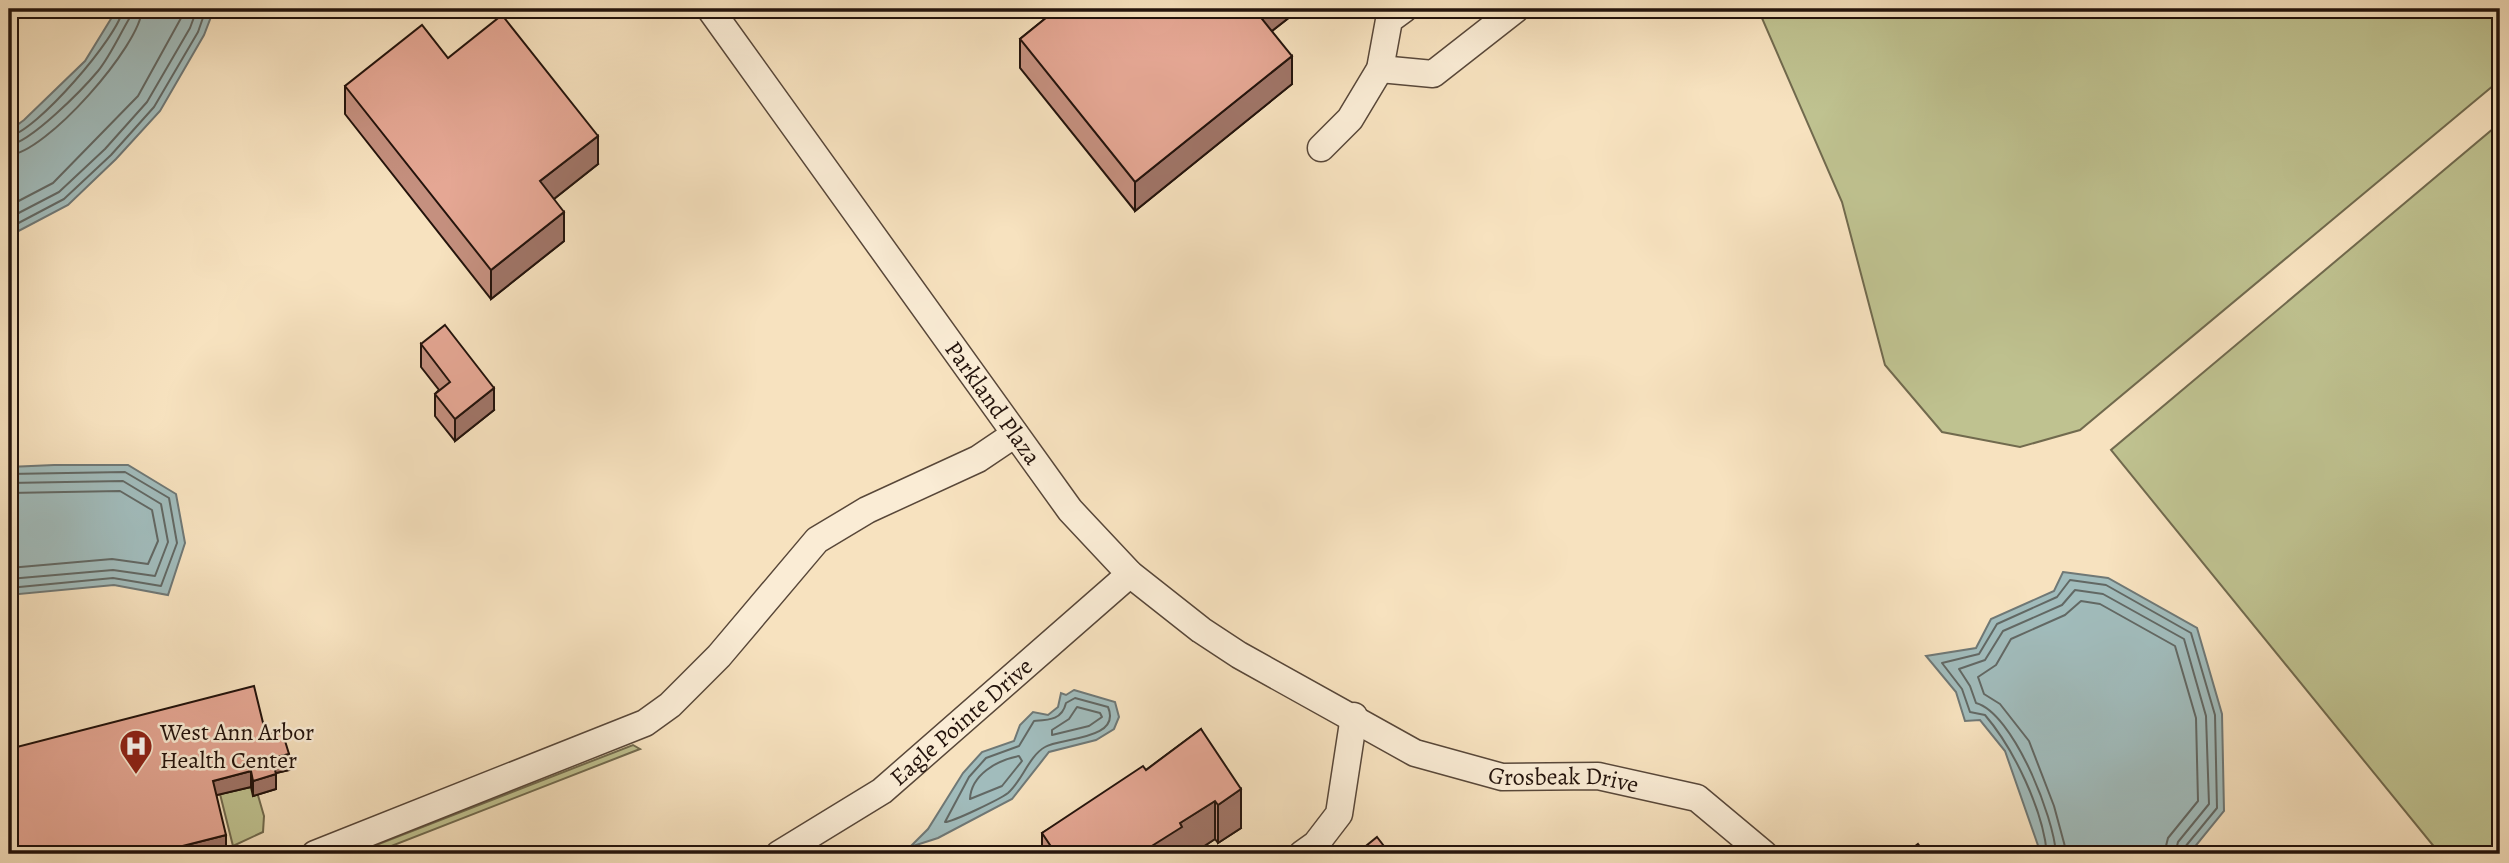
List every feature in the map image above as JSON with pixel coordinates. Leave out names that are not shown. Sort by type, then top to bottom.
[{"type":"street","name":"Parkland Plaza","points":[[710,9],[1070,510],[1130,575],[1201,630],[1239,654],[1354,716]]},
{"type":"street","points":[[1321,148],[1350,119],[1380,69],[1389,20],[1404,9]]},
{"type":"street","points":[[1380,69],[1433,74],[1516,9]]},
{"type":"street","points":[[315,854],[610,740],[645,723],[670,705],[719,656],[817,540],[867,510],[978,459],[1015,434]]},
{"type":"street","name":"Eagle Pointe Drive","points":[[779,854],[882,791],[1130,575]]},
{"type":"street","points":[[1302,854],[1316,844],[1339,814],[1354,716]]},
{"type":"street","name":"Grosbeak Drive","points":[[1354,716],[1415,752],[1502,778],[1598,776],[1697,798],[1764,854]]},
{"type":"green space","points":[[1758,9],[2500,9],[2500,80],[2080,430],[2020,447],[1942,432],[1885,365],[1842,202]]},
{"type":"green space","points":[[2500,123],[2500,854],[2440,854],[2111,450]]},
{"type":"green space","points":[[633,745],[640,749],[371,854],[353,854]]},
{"type":"green space","points":[[255,785],[264,816],[263,832],[233,846],[220,794]]},
{"type":"water","points":[[117,9],[214,9],[204,35],[160,111],[116,159],[68,205],[9,236],[9,131],[85,61]]},
{"type":"water","points":[[128,465],[176,494],[185,543],[168,595],[114,585],[9,595],[9,467]]},
{"type":"water","points":[[2063,572],[2108,578],[2197,628],[2222,714],[2224,811],[2189,854],[2041,854],[2005,751],[1980,720],[1965,721],[1956,692],[1926,656],[1976,648],[1991,619],[2054,591]]},
{"type":"water","points":[[1074,690],[1115,702],[1119,717],[1114,729],[1096,740],[1049,752],[1012,799],[938,838],[910,847],[928,829],[963,773],[982,752],[1014,741],[1020,725],[1033,712],[1048,715],[1058,707],[1061,693],[1066,695]]},
{"type":"building","points":[[1057,9],[1264,9],[1258,14],[1292,56],[1135,182],[1020,39]]},
{"type":"building","points":[[502,15],[598,136],[540,181],[564,212],[491,270],[345,86],[422,25],[448,58]]},
{"type":"building","points":[[445,325],[494,388],[455,419],[435,394],[450,382],[421,344]]},
{"type":"building","name":"West Ann Arbor Health Center","points":[[254,686],[266,735],[282,731],[289,754],[272,758],[276,774],[253,781],[251,771],[213,781],[226,835],[151,854],[9,854],[9,749]]},
{"type":"building","points":[[1201,729],[1241,789],[1218,805],[1215,801],[1180,823],[1182,827],[1139,854],[1056,854],[1042,833],[1143,766],[1146,770]]},
{"type":"building","points":[[1377,837],[1390,854],[1356,854]]},
{"type":"building","points":[[1918,844],[1926,854],[1905,854]]},
{"type":"place","name":"West Ann Arbor Health Center","points":[[136,776]]}]
